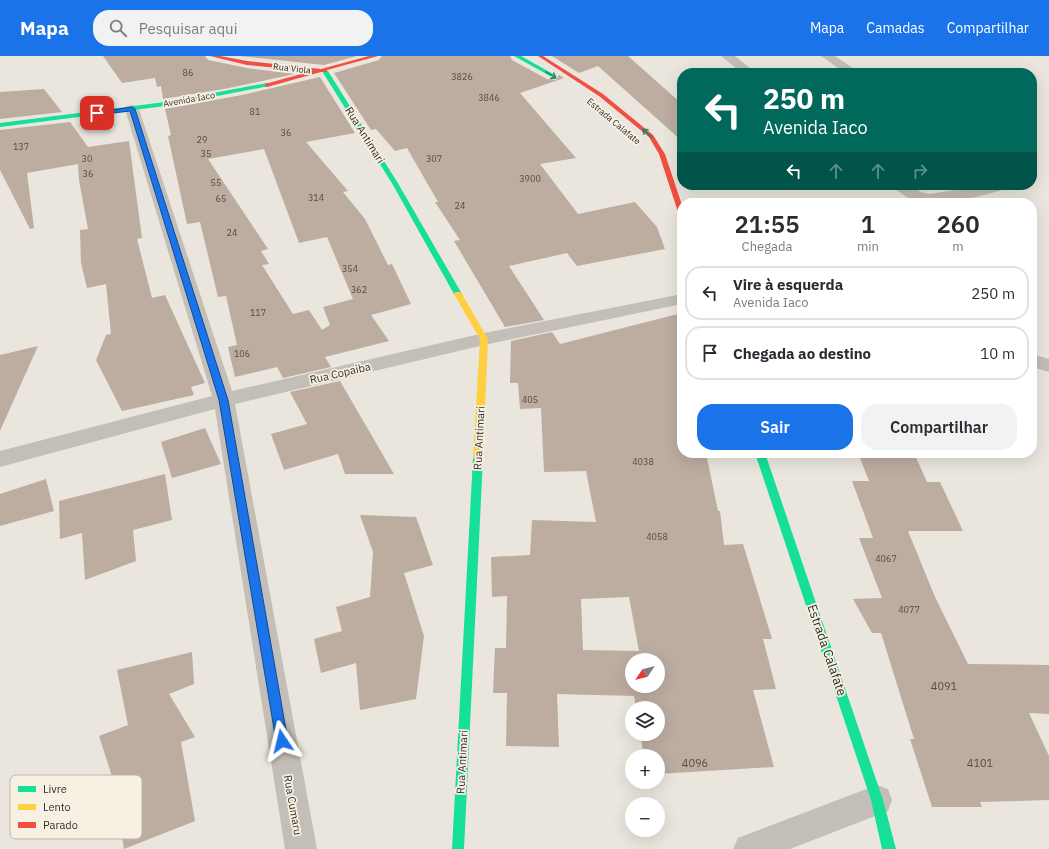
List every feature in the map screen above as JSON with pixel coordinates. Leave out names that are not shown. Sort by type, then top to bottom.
[{"type":"street","name":"Rua Viola","points":[[212,56],[247,63],[325,71]]},
{"type":"street","name":"Avenida Iaco","points":[[0,125],[132,109],[265,86],[325,71],[375,56]]},
{"type":"street","points":[[517,56],[562,81]]},
{"type":"street","name":"Estrada Calafate","points":[[540,56],[619,107],[650,134],[658,145],[667,165],[677,202]]},
{"type":"street","points":[[726,56],[743,68]]},
{"type":"street","points":[[827,56],[846,68]]},
{"type":"street","name":"Rua Antimari","points":[[325,71],[396,185],[484,339],[458,849]]},
{"type":"street","name":"Estrada Calafate","points":[[574,89],[586,97]]},
{"type":"street","name":"Rua Cumaru","points":[[132,109],[224,400],[301,849]]},
{"type":"street","name":"Estrada Calafate","points":[[650,151],[667,165]]},
{"type":"street","points":[[907,190],[922,198]]},
{"type":"street","points":[[934,198],[979,190]]},
{"type":"street","name":"Rua Copaiba","points":[[0,459],[224,400],[484,339],[677,300]]},
{"type":"street","points":[[1037,362],[1049,366]]},
{"type":"street","name":"Estrada Calafate","points":[[762,458],[877,800],[889,849]]},
{"type":"street","points":[[749,849],[877,800]]},
{"type":"building","points":[[103,56],[205,56],[208,60],[247,68],[295,74],[229,88],[163,99],[161,86],[157,87],[155,78],[122,83]]},
{"type":"building","points":[[239,56],[357,56],[324,65]]},
{"type":"building","points":[[382,56],[510,56],[512,60],[547,79],[556,80],[559,75],[564,78],[520,93],[576,158],[540,164],[578,214],[635,202],[657,227],[665,249],[577,266],[567,253],[509,266],[544,320],[505,327],[454,241],[460,240],[435,202],[438,202],[407,148],[395,151],[376,129],[371,130],[334,73],[379,60]]},
{"type":"building","points":[[552,56],[628,56],[677,100],[677,137],[598,66],[579,73]]},
{"type":"building","points":[[320,77],[355,133],[306,142],[348,191],[343,192],[365,219],[388,265],[392,264],[411,304],[371,315],[389,341],[325,357],[331,367],[283,378],[277,367],[235,377],[228,347],[237,345],[226,296],[218,297],[200,222],[187,224],[168,136],[171,135],[165,109],[242,95]],"holes":[[[264,149],[299,243],[327,237],[353,299],[323,307],[330,325],[322,330],[309,310],[293,314],[262,265],[269,264],[261,251],[268,249],[208,159]]]},
{"type":"building","points":[[44,89],[62,112],[0,119],[0,92]]},
{"type":"building","points":[[70,122],[88,147],[129,141],[142,238],[137,239],[152,298],[165,295],[205,383],[191,387],[194,395],[122,411],[96,360],[106,335],[111,334],[106,284],[87,288],[81,263],[80,230],[88,229],[79,180],[78,164],[27,173],[34,228],[30,229],[0,170],[0,130]]},
{"type":"building","points":[[677,314],[677,458],[707,458],[718,511],[720,511],[724,545],[743,544],[772,639],[763,639],[776,689],[753,690],[774,767],[665,774],[665,749],[643,749],[641,741],[665,741],[665,701],[635,701],[634,696],[557,694],[559,747],[506,746],[507,693],[493,693],[495,648],[506,648],[507,596],[492,597],[491,557],[530,555],[532,520],[596,522],[586,471],[544,472],[541,408],[520,409],[518,383],[510,383],[511,341],[552,332],[560,344]],"holes":[[[629,597],[639,651],[583,650],[581,599]]]},
{"type":"building","points":[[38,346],[0,431],[0,355]]},
{"type":"building","points":[[340,381],[394,474],[345,474],[338,454],[284,470],[271,434],[307,424],[290,392]]},
{"type":"building","points":[[205,428],[221,464],[172,478],[161,442]]},
{"type":"building","points":[[860,458],[916,458],[927,482],[940,482],[963,531],[908,531],[935,597],[968,664],[1049,665],[1049,714],[1029,713],[1049,756],[1049,800],[980,802],[982,807],[932,807],[910,739],[914,739],[881,633],[872,633],[853,599],[882,598],[859,538],[873,538],[852,481],[869,481]]},
{"type":"building","points":[[165,474],[172,520],[133,530],[136,561],[85,580],[82,533],[60,539],[59,501]]},
{"type":"building","points":[[46,479],[54,511],[0,526],[0,494]]},
{"type":"building","points":[[360,515],[416,517],[433,565],[404,573],[424,636],[416,699],[360,710],[356,663],[321,673],[314,639],[342,631],[336,607],[370,597],[373,552]]},
{"type":"building","points":[[192,652],[194,684],[169,694],[195,737],[181,742],[195,821],[124,849],[122,839],[142,839],[142,775],[111,775],[99,736],[128,725],[117,670]]},
{"type":"traffic: fast","points":[[517,56],[552,75]]},
{"type":"traffic: fast","points":[[325,71],[396,185],[458,294]]},
{"type":"traffic: fast","points":[[0,125],[165,104],[267,85]]},
{"type":"traffic: fast","points":[[458,849],[478,458]]},
{"type":"traffic: fast","points":[[762,458],[877,800],[889,849]]},
{"type":"traffic: slow","points":[[458,294],[484,339],[478,458]]},
{"type":"traffic: jam","points":[[212,56],[247,63],[325,71]]},
{"type":"traffic: jam","points":[[267,85],[375,56]]},
{"type":"traffic: jam","points":[[540,56],[601,95],[651,136],[662,154],[677,200]]},
{"type":"route","points":[[97,113],[132,109],[224,400],[282,741]]}]
